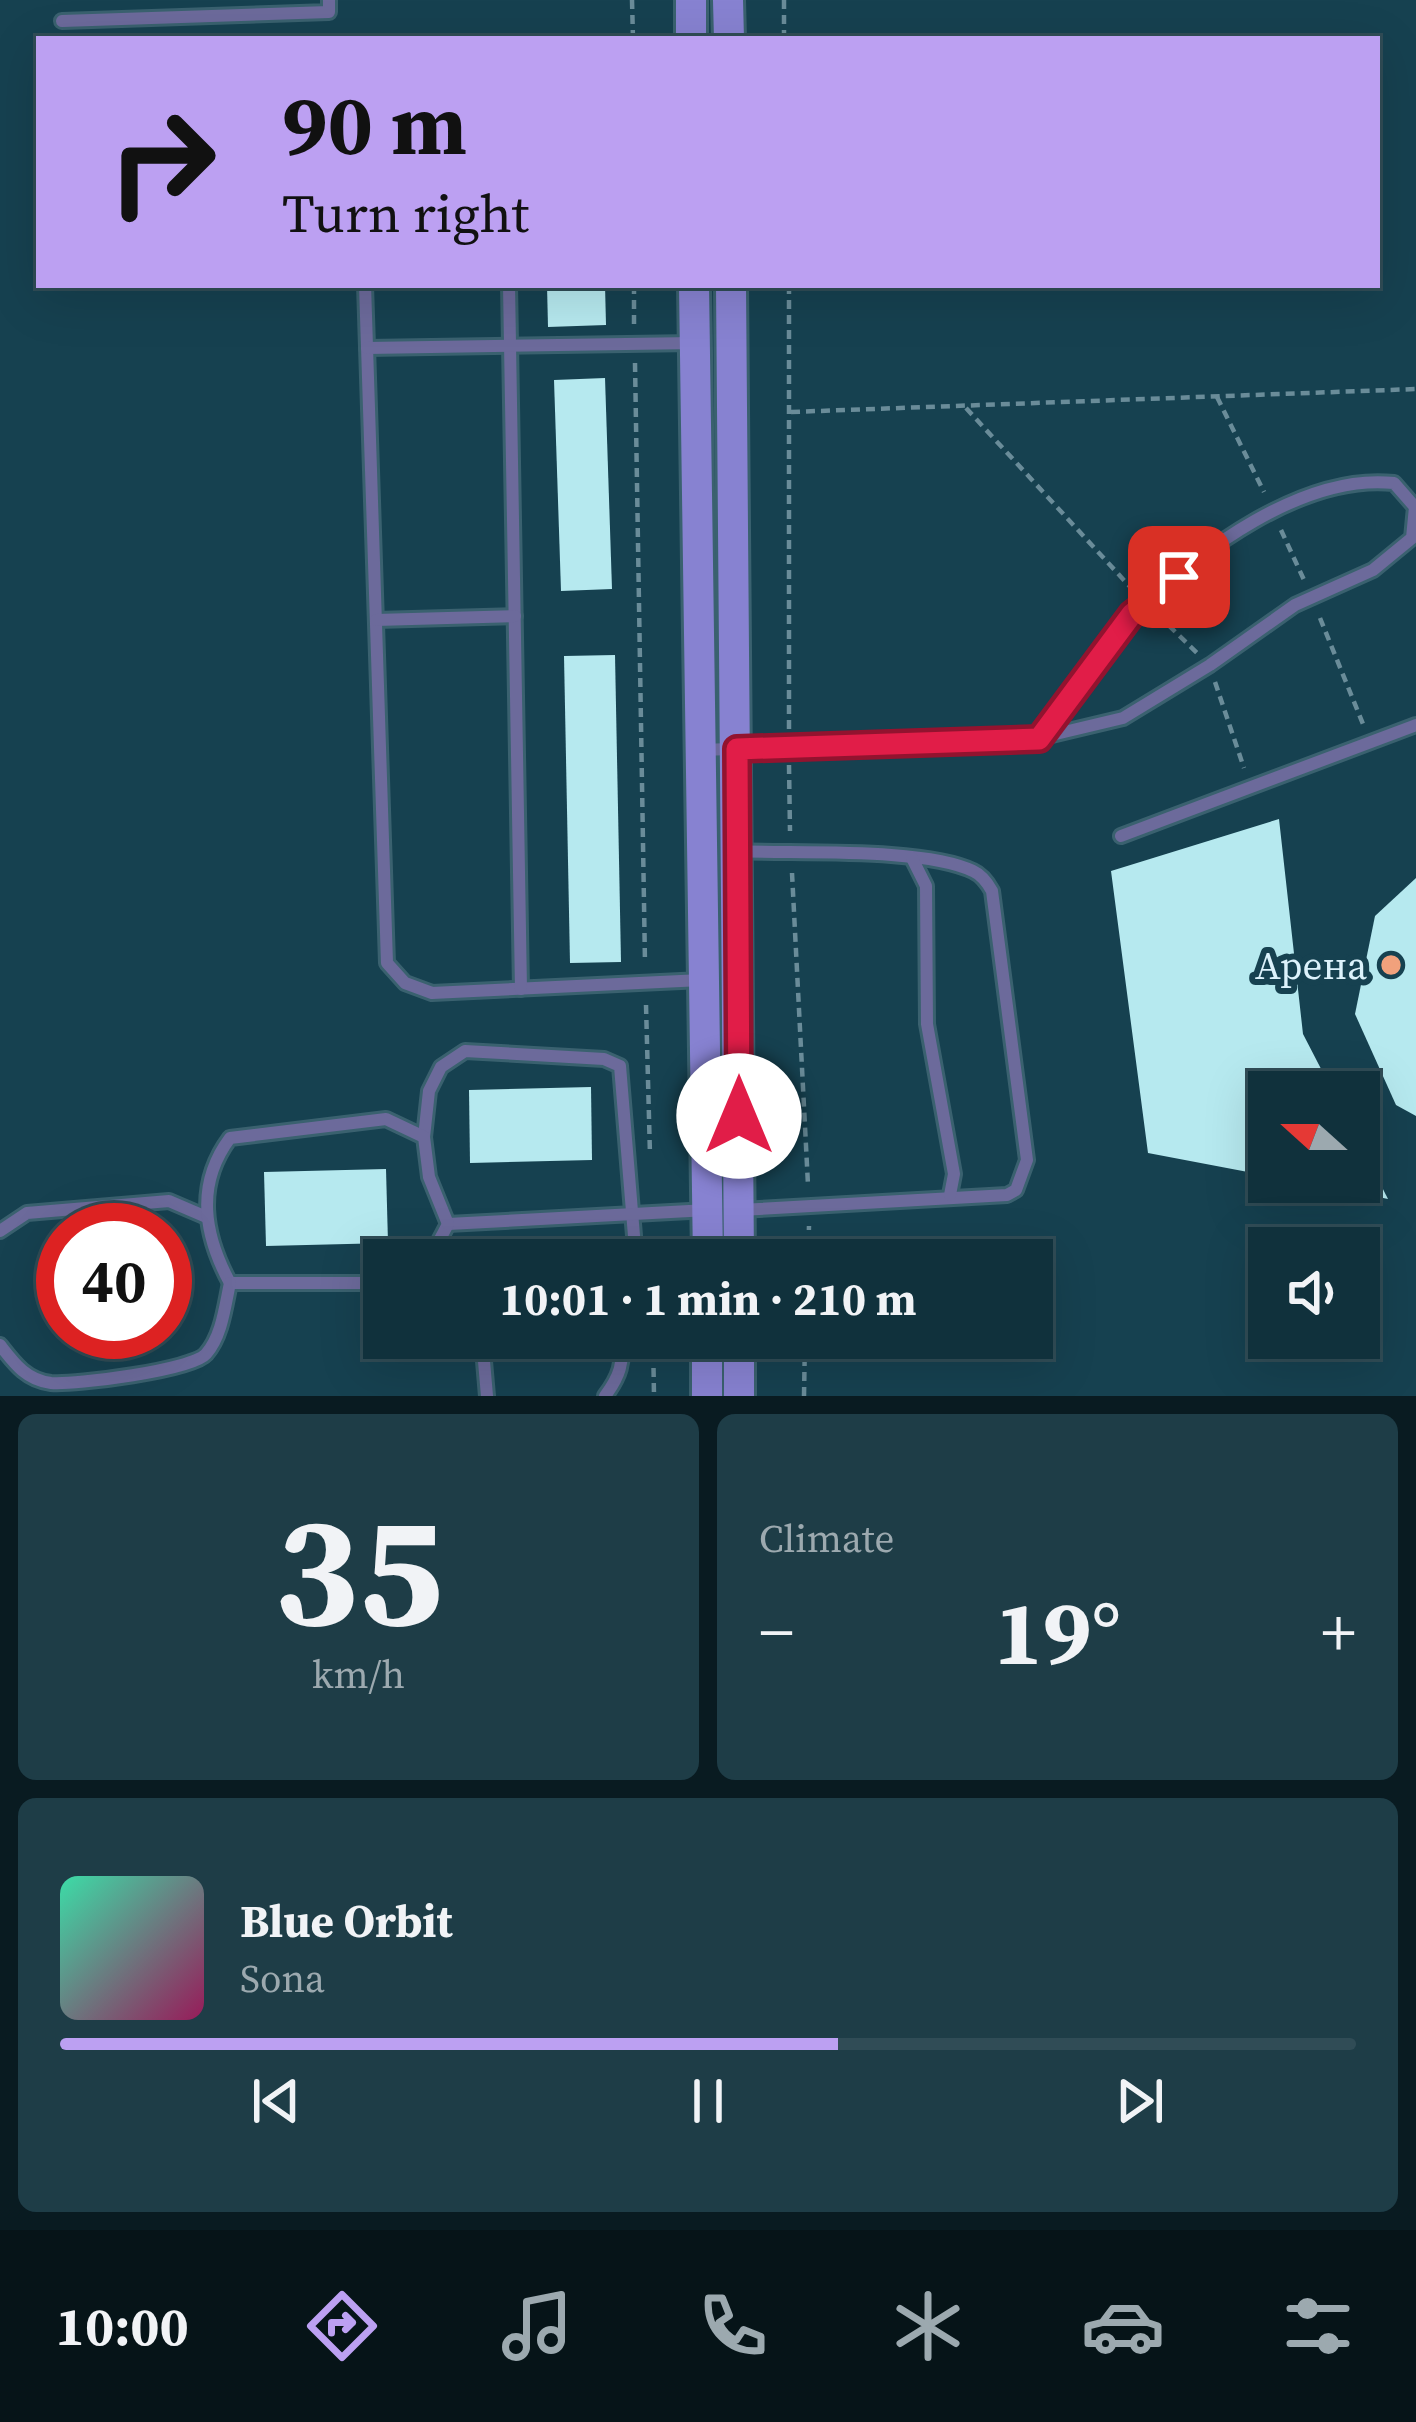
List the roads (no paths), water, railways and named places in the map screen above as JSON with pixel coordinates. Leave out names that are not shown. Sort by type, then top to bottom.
[{"type":"street","points":[[691,0],[691,36]]},
{"type":"street","points":[[728,0],[729,36]]},
{"type":"street","points":[[694,288],[704,980],[723,1210],[732,1239]]},
{"type":"street","points":[[714,1239],[723,1210],[737,851],[731,288]]},
{"type":"street","points":[[707,1359],[707,1396]]},
{"type":"street","points":[[739,1359],[739,1396]]},
{"type":"lane","points":[[62,21],[329,12],[329,0]]},
{"type":"lane","points":[[365,288],[387,963],[405,983],[432,993],[704,980]]},
{"type":"lane","points":[[509,288],[521,989]]},
{"type":"lane","points":[[367,348],[694,343]]},
{"type":"lane","points":[[701,750],[1039,739],[1123,718],[1311,597],[1373,571],[1412,538],[1415,507],[1394,483],[1363,480],[1247,523],[1120,629],[1039,739]]},
{"type":"lane","points":[[376,620],[514,616]]},
{"type":"lane","points":[[1121,836],[1416,725]]},
{"type":"lane","points":[[448,1224],[809,1210],[950,1195],[1007,1195],[1016,1190],[1027,1160],[992,891],[968,868],[912,858],[704,852]]},
{"type":"lane","points":[[912,858],[926,886],[927,1024],[954,1174],[950,1195]]},
{"type":"lane","points":[[440,1239],[448,1224],[429,1177],[424,1137],[429,1091],[441,1067],[465,1051],[604,1058],[620,1066],[633,1239]]},
{"type":"lane","points":[[0,1345],[22,1373],[51,1383],[188,1368],[207,1353],[221,1326],[230,1283],[215,1255],[204,1216],[214,1160],[230,1138],[386,1119],[424,1137]]},
{"type":"lane","points":[[0,1227],[27,1213],[169,1201],[204,1216]]},
{"type":"lane","points":[[230,1283],[363,1283]]},
{"type":"lane","points":[[484,1359],[487,1396]]},
{"type":"lane","points":[[604,1396],[618,1378],[623,1359]]},
{"type":"place","name":"Арена","points":[[1391,965]]}]
